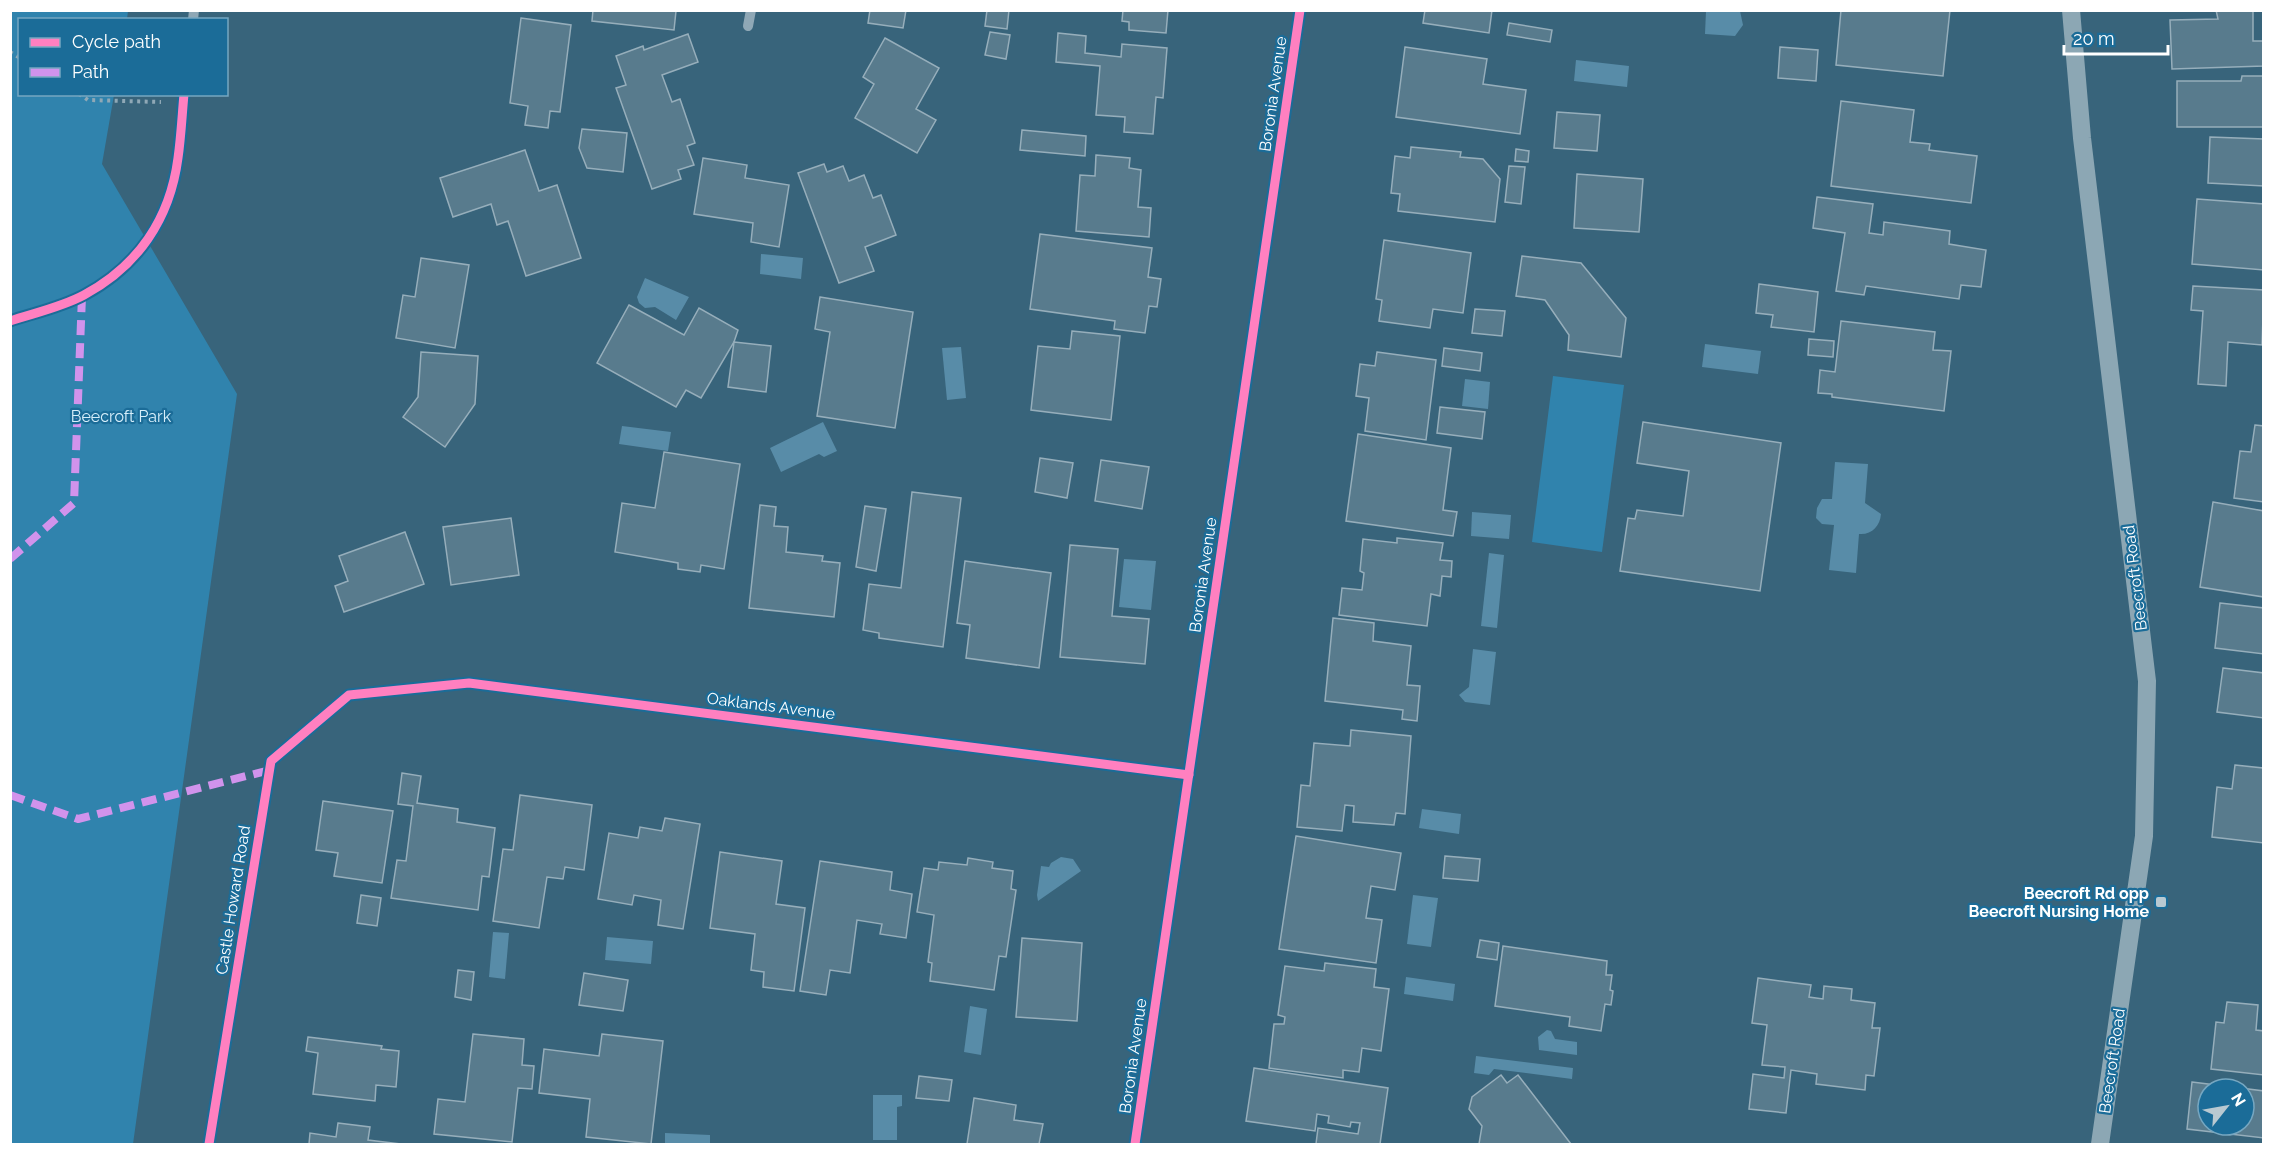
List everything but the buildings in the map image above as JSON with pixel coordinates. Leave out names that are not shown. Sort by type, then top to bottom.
[{"type":"main road","name":"Beecroft Road","points":[[2071,10],[2082,138],[2147,681],[2144,836],[2100,1144]]},
{"type":"street","points":[[748,26],[751,10]]},
{"type":"street","name":"Boronia Avenue","points":[[1135,1144],[1300,10]]},
{"type":"street","points":[[10,321],[82,296],[116,275],[144,247],[167,206],[178,160],[184,99]]},
{"type":"street","name":"Oaklands Avenue","points":[[349,695],[469,683],[1189,775]]},
{"type":"street","name":"Castle Howard Road","points":[[209,1144],[271,761],[349,695]]},
{"type":"path","points":[[82,96],[88,100],[184,99]]},
{"type":"green space","name":"Beecroft Park","points":[[10,11],[128,11],[127,18],[18,18],[18,96],[114,96],[102,164],[237,394],[133,1144],[11,1144]]},
{"type":"green space","points":[[1553,376],[1624,385],[1602,552],[1532,542]]},
{"type":"shaded area","points":[[1706,11],[1740,11],[1743,25],[1735,36],[1705,34]]},
{"type":"shaded area","points":[[1576,60],[1629,66],[1627,87],[1574,81]]},
{"type":"shaded area","points":[[761,254],[803,258],[801,279],[760,274]]},
{"type":"shaded area","points":[[645,278],[689,297],[676,320],[655,307],[645,308],[639,303],[637,297]]},
{"type":"shaded area","points":[[1705,344],[1761,351],[1758,374],[1702,367]]},
{"type":"shaded area","points":[[961,347],[966,398],[947,400],[942,348]]},
{"type":"shaded area","points":[[1465,379],[1490,382],[1488,409],[1462,406]]},
{"type":"shaded area","points":[[823,422],[837,451],[824,457],[819,454],[781,472],[770,448]]},
{"type":"shaded area","points":[[622,426],[671,432],[668,451],[619,444]]},
{"type":"shaded area","points":[[1835,462],[1868,464],[1865,503],[1881,514],[1874,529],[1868,533],[1859,534],[1856,573],[1829,570],[1834,525],[1822,524],[1816,518],[1817,508],[1822,499],[1832,499]]},
{"type":"shaded area","points":[[1472,512],[1511,515],[1509,539],[1471,536]]},
{"type":"shaded area","points":[[1489,553],[1504,555],[1497,628],[1481,626]]},
{"type":"shaded area","points":[[1124,559],[1156,561],[1151,610],[1119,607]]},
{"type":"shaded area","points":[[1473,649],[1496,652],[1490,705],[1465,702],[1459,695],[1469,687]]},
{"type":"shaded area","points":[[1422,809],[1461,814],[1459,834],[1419,828]]},
{"type":"shaded area","points":[[1061,857],[1073,859],[1081,871],[1038,901],[1041,866],[1049,867]]},
{"type":"shaded area","points":[[1413,895],[1438,898],[1431,947],[1407,944]]},
{"type":"shaded area","points":[[493,932],[509,933],[505,979],[489,977]]},
{"type":"shaded area","points":[[607,937],[653,941],[651,964],[605,960]]},
{"type":"shaded area","points":[[1406,977],[1455,984],[1453,1001],[1404,994]]},
{"type":"shaded area","points":[[970,1006],[987,1009],[981,1055],[964,1052]]},
{"type":"shaded area","points":[[1547,1030],[1551,1031],[1555,1039],[1577,1042],[1577,1055],[1539,1050],[1538,1037]]},
{"type":"shaded area","points":[[1476,1056],[1573,1068],[1572,1079],[1494,1069],[1489,1075],[1474,1073]]},
{"type":"shaded area","points":[[873,1095],[902,1095],[902,1106],[897,1107],[897,1140],[873,1140]]},
{"type":"shaded area","points":[[665,1133],[710,1135],[710,1144],[665,1144]]},
{"type":"marked path","points":[[10,559],[74,503],[82,296]]},
{"type":"marked path","points":[[10,795],[78,819],[270,770]]},
{"type":"cycle path","points":[[1135,1144],[1300,10]]},
{"type":"cycle path","points":[[10,321],[84,295],[120,270],[135,255],[159,221],[168,201],[179,150],[184,96]]},
{"type":"cycle path","points":[[209,1144],[271,761],[349,695],[469,683],[1189,775]]},
{"type":"place","name":"Beecroft Rd opp Beecroft Nursing Home","points":[[2161,902]]}]
